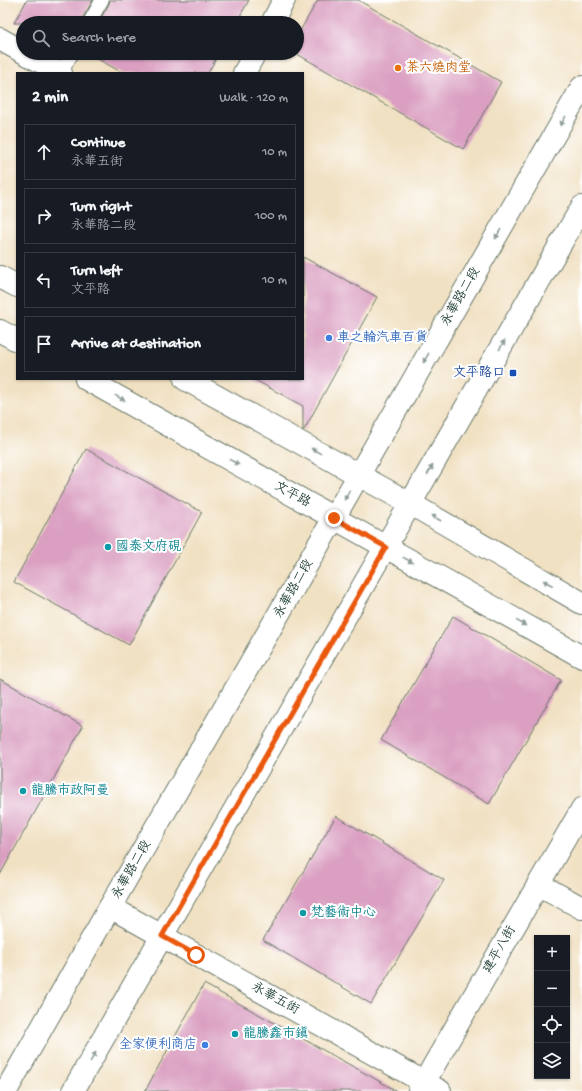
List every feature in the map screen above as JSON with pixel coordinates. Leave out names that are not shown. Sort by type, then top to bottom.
[{"type":"street","points":[[276,16],[284,0]]},
{"type":"street","points":[[0,40],[16,48]]},
{"type":"street","points":[[38,60],[59,72]]},
{"type":"street","points":[[245,72],[251,60]]},
{"type":"street","name":"永華路二段","points":[[6,1091],[110,907],[582,87]]},
{"type":"street","points":[[73,1091],[582,207]]},
{"type":"street","points":[[0,277],[16,285]]},
{"type":"street","points":[[0,331],[16,339]]},
{"type":"street","name":"文平路","points":[[88,380],[582,657]]},
{"type":"street","points":[[187,380],[411,504],[582,602]]},
{"type":"street","name":"建平八街","points":[[428,1088],[538,884],[582,809]]},
{"type":"street","points":[[538,884],[582,908]]},
{"type":"street","name":"永華五街","points":[[110,907],[428,1088]]},
{"type":"lane","points":[[93,16],[102,0]]},
{"type":"lane","points":[[62,72],[68,60]]},
{"type":"building","points":[[27,0],[93,0],[84,16],[18,16]]},
{"type":"building","points":[[110,0],[249,0],[240,16],[102,16]]},
{"type":"building","name":"茶六燒肉堂","points":[[318,0],[358,0],[501,82],[463,149],[304,58],[304,24]]},
{"type":"building","points":[[100,60],[215,60],[209,72],[121,72]]},
{"type":"building","name":"車之輪汽車百貨","points":[[304,258],[377,297],[304,430],[303,406],[255,380],[304,380]]},
{"type":"building","name":"國泰文府硯","points":[[86,449],[202,512],[129,645],[14,582]]},
{"type":"building","points":[[453,616],[561,680],[489,804],[381,740]]},
{"type":"building","name":"龍騰市政阿曼","points":[[0,679],[83,726],[0,875]]},
{"type":"building","points":[[336,816],[444,880],[371,1004],[263,940]]},
{"type":"building","name":"龍騰鑫市鎮","points":[[204,984],[397,1091],[145,1091]]},
{"type":"place","name":"茶六燒肉堂","points":[[398,68]]},
{"type":"place","name":"車之輪汽車百貨","points":[[329,338]]},
{"type":"place","name":"文平路口","points":[[513,373]]},
{"type":"place","name":"國泰文府硯","points":[[108,547]]},
{"type":"place","name":"龍騰市政阿曼","points":[[23,791]]},
{"type":"place","name":"梵藝術中心","points":[[303,913]]},
{"type":"place","name":"龍騰鑫市鎮","points":[[235,1034]]},
{"type":"place","name":"全家便利商店","points":[[205,1045]]},
{"type":"route","points":[[196,955],[162,936],[386,547],[334,518]]}]
